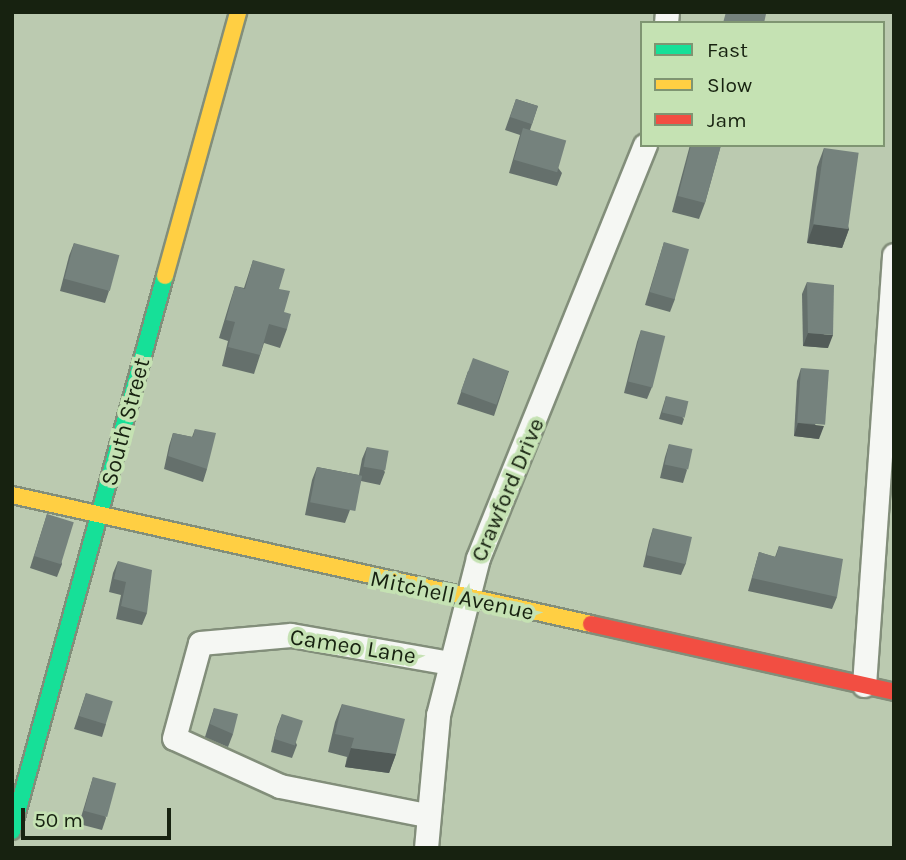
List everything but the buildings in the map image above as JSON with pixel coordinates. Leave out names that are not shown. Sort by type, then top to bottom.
[{"type":"street","name":"South Street","points":[[12,831],[238,12]]},
{"type":"street","name":"Crawford Drive","points":[[426,848],[426,815],[449,663],[466,599],[644,147]]},
{"type":"street","points":[[864,685],[894,255]]},
{"type":"street","name":"Mitchell Avenue","points":[[12,495],[99,518],[894,692]]},
{"type":"street","name":"Cameo Lane","points":[[426,815],[280,786],[174,738],[200,643],[291,635],[449,663]]},
{"type":"traffic: fast","points":[[12,831],[165,276]]},
{"type":"traffic: slow","points":[[165,276],[238,12]]},
{"type":"traffic: slow","points":[[12,495],[591,624]]},
{"type":"traffic: jam","points":[[591,624],[894,692]]}]
